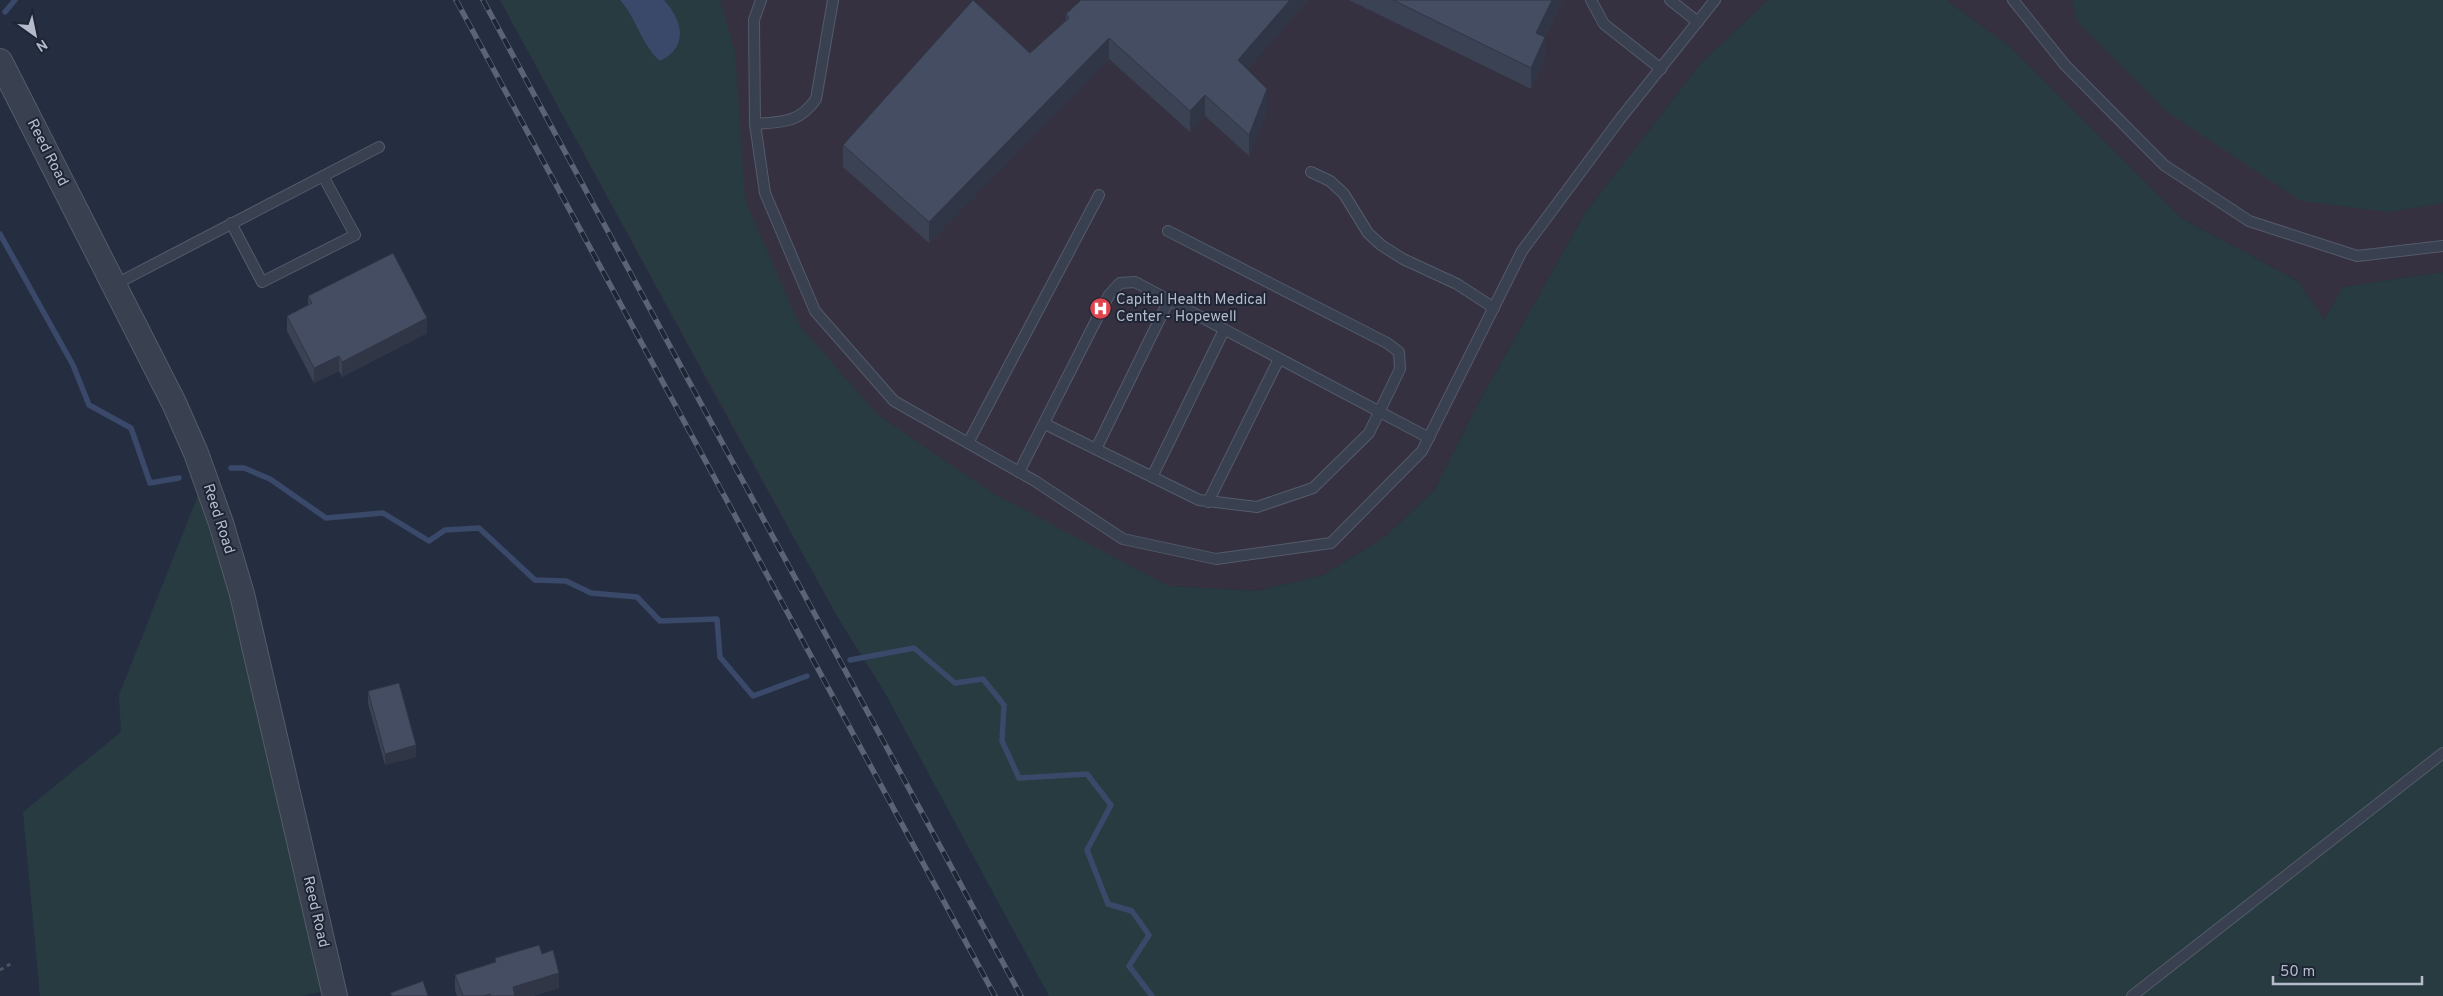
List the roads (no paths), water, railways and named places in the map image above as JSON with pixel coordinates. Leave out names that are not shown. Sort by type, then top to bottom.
[{"type":"street","name":"Reed Road","points":[[4,68],[174,403],[196,453],[221,523],[242,594],[335,996]]},
{"type":"lane","points":[[761,0],[754,20],[755,124],[765,194],[815,311],[894,401],[1019,472],[1123,539],[1216,560],[1331,543],[1422,451],[1522,251],[1715,0]]},
{"type":"lane","points":[[755,124],[790,121],[807,112],[816,98],[833,0]]},
{"type":"lane","points":[[1590,0],[1604,24],[1661,68]]},
{"type":"lane","points":[[1670,0],[1698,22]]},
{"type":"lane","points":[[2013,0],[2065,65],[2164,165],[2249,221],[2357,256],[2443,246]]},
{"type":"lane","points":[[114,285],[379,147]]},
{"type":"lane","points":[[1312,172],[1330,181],[1344,194],[1368,233],[1381,245],[1403,259],[1457,284],[1494,308]]},
{"type":"lane","points":[[231,224],[262,282],[355,235],[324,176]]},
{"type":"lane","points":[[968,443],[1099,195]]},
{"type":"lane","points":[[1045,424],[1198,500],[1257,507],[1313,488],[1369,433],[1400,369],[1399,352],[1387,343],[1168,231]]},
{"type":"lane","points":[[1019,472],[1109,295],[1120,283],[1135,282],[1429,438]]},
{"type":"lane","points":[[1096,450],[1169,300]]},
{"type":"lane","points":[[1152,478],[1224,330]]},
{"type":"lane","points":[[1208,502],[1279,359]]},
{"type":"lane","points":[[2132,996],[2443,753]]},
{"type":"water","points":[[620,0],[664,0],[679,25],[679,41],[676,49],[660,61],[648,47],[631,15]]},
{"type":"waterway","points":[[5,12],[15,0]]},
{"type":"waterway","points":[[0,234],[73,365],[89,405],[131,428],[150,483],[179,478]]},
{"type":"waterway","points":[[231,468],[244,468],[270,479],[326,518],[383,513],[429,541],[445,530],[479,528],[535,580],[566,581],[591,593],[637,597],[660,621],[717,619],[720,657],[753,696],[807,676]]},
{"type":"waterway","points":[[850,660],[914,648],[955,683],[983,679],[1004,705],[1002,741],[1019,778],[1087,774],[1111,805],[1087,850],[1108,904],[1132,911],[1149,935],[1129,966],[1152,996]]},
{"type":"railway","points":[[456,0],[995,996]]},
{"type":"railway","points":[[483,0],[1021,996]]},
{"type":"place","name":"Capital Health Medical Center - Hopewell","points":[[1100,309]]}]
